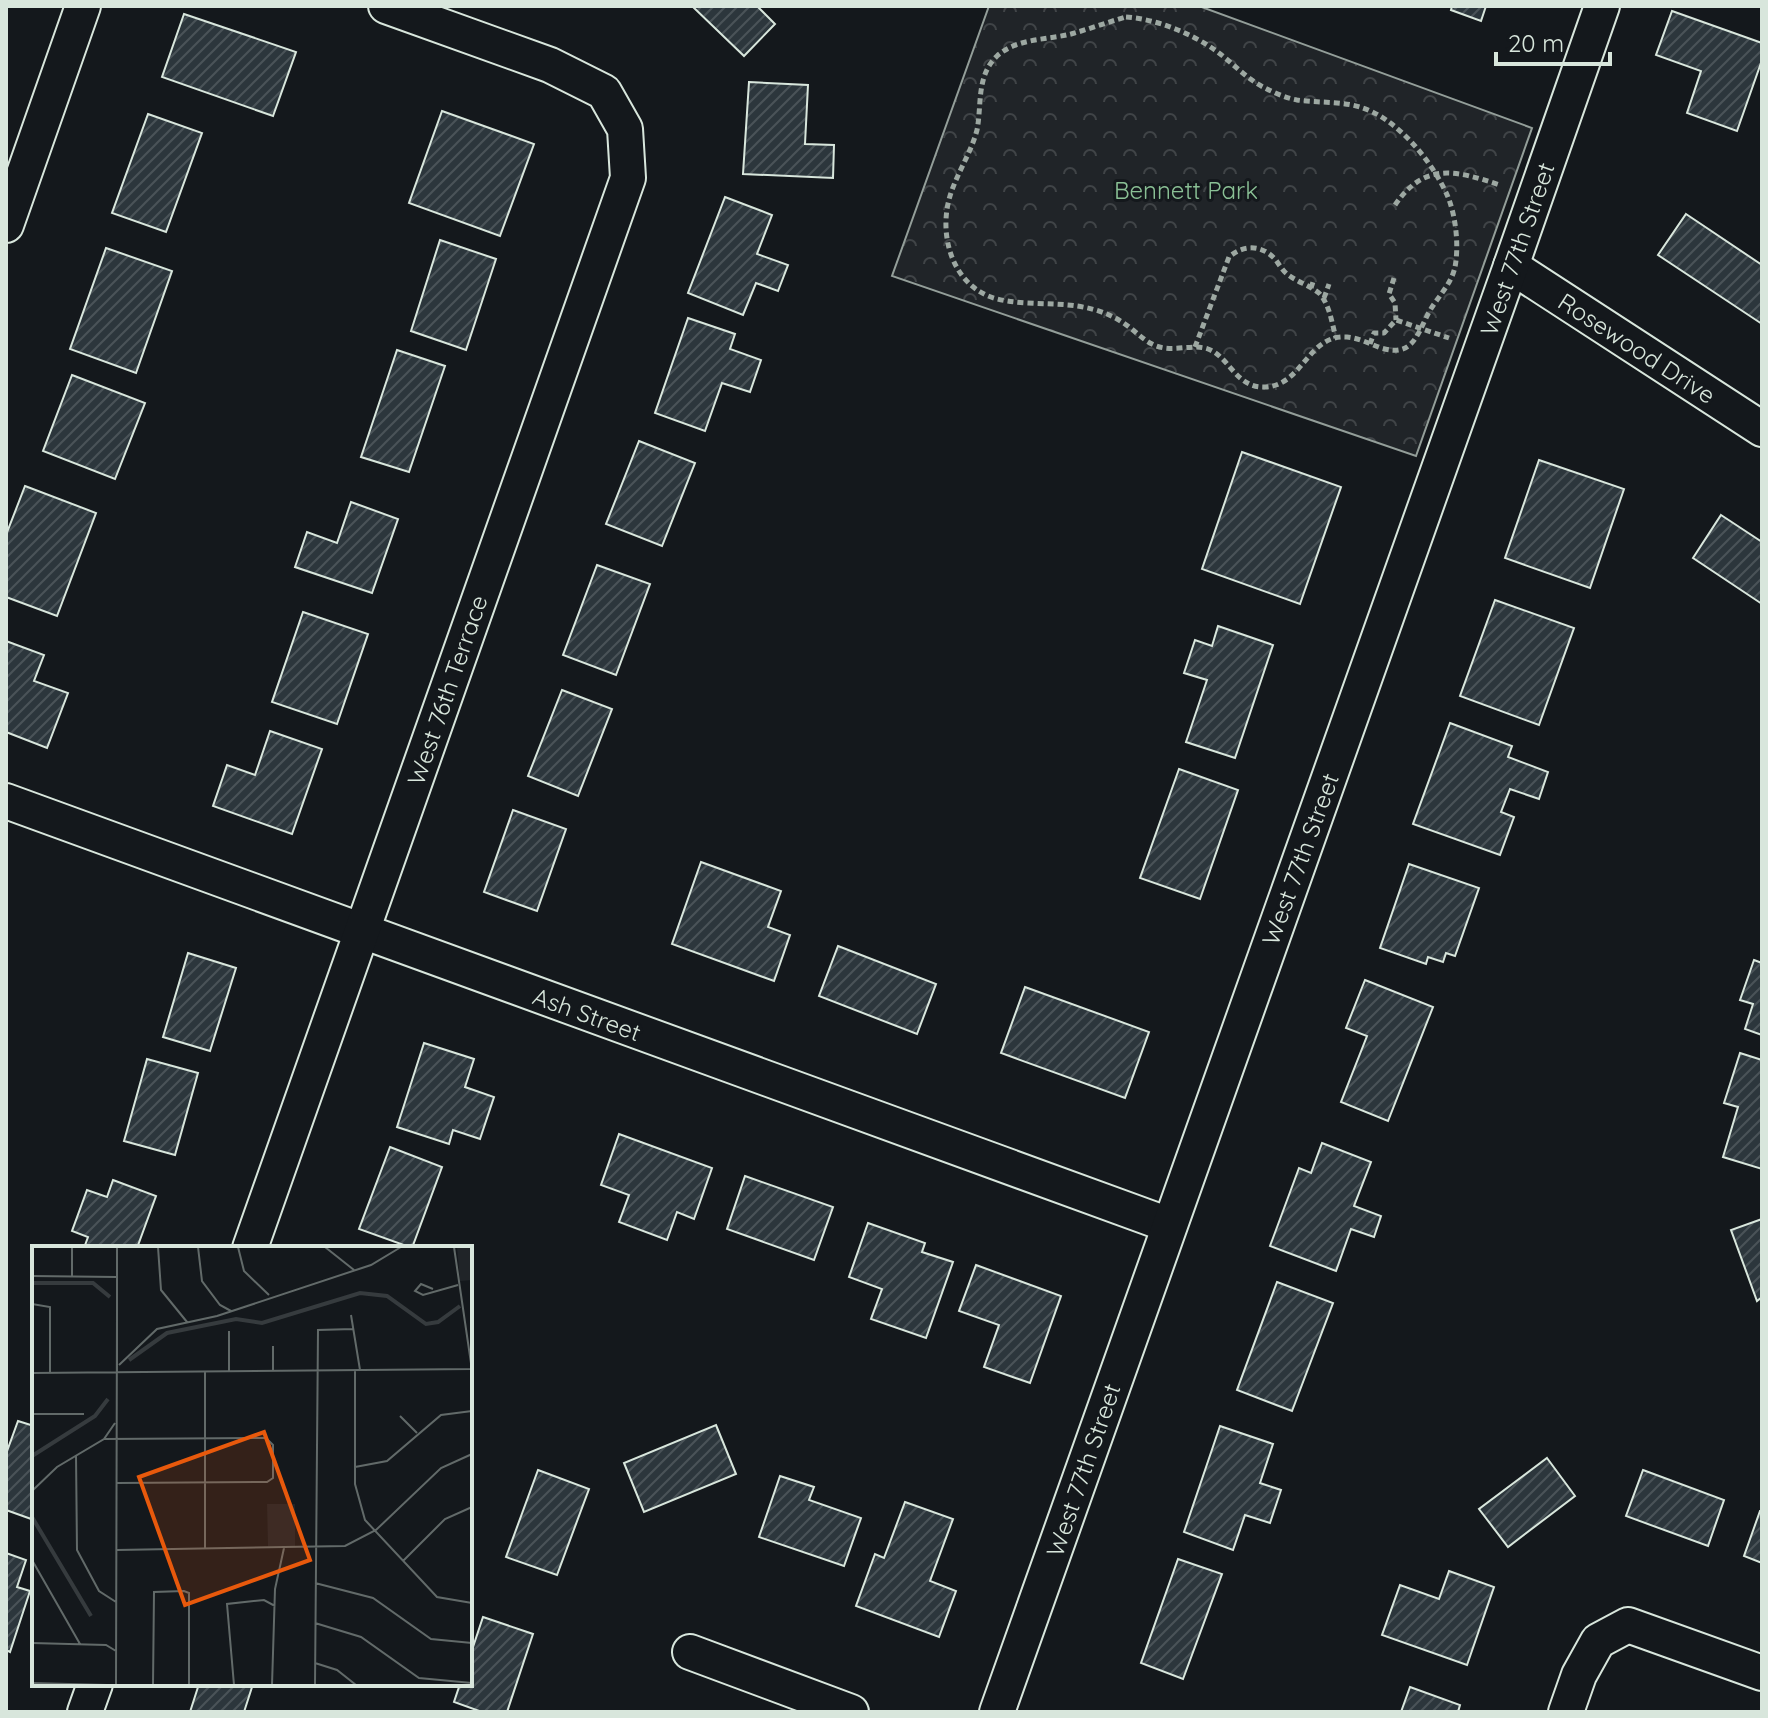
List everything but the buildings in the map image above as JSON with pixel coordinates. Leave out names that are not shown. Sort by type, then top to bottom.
[{"type":"street","points":[[6,225],[83,6]]},
{"type":"street","name":"West 76th Terrace","points":[[251,1246],[628,178],[625,129],[604,92],[550,65],[386,6]]},
{"type":"street","name":"West 77th Street","points":[[997,1712],[1602,6]]},
{"type":"street","name":"Rosewood Drive","points":[[1511,266],[1762,429]]},
{"type":"street","name":"Ash Street","points":[[6,801],[1169,1225]]},
{"type":"street","points":[[1566,1712],[1579,1675],[1598,1641],[1628,1625],[1762,1673]]},
{"type":"street","points":[[690,1652],[851,1712]]},
{"type":"street","points":[[85,1712],[94,1686]]},
{"type":"path","points":[[1126,17],[1138,18],[1161,23],[1212,48],[1248,78],[1278,94],[1295,99],[1345,103],[1376,113],[1406,135],[1435,175],[1449,200],[1453,215],[1455,265],[1421,329],[1411,345],[1395,351],[1349,337],[1326,340],[1289,380],[1261,387],[1244,381],[1217,353],[1208,349],[1172,349],[1151,344],[1113,315],[1101,311],[987,296],[960,276],[952,260],[946,227],[949,198],[975,136],[981,85],[994,58],[1007,49],[1030,41],[1069,34],[1126,17]]},
{"type":"path","points":[[1395,205],[1415,182],[1454,172],[1509,188]]},
{"type":"path","points":[[1194,348],[1229,257],[1245,247],[1268,253],[1288,275],[1324,298],[1336,338]]},
{"type":"path","points":[[1370,344],[1374,333],[1384,333],[1396,320],[1395,303],[1389,294],[1394,278]]},
{"type":"path","points":[[1311,288],[1314,279]]},
{"type":"path","points":[[1324,298],[1329,284]]},
{"type":"path","points":[[1396,320],[1450,339]]},
{"type":"green space","name":"Bennett Park","points":[[989,6],[1199,6],[1532,128],[1416,456],[892,276]]}]
